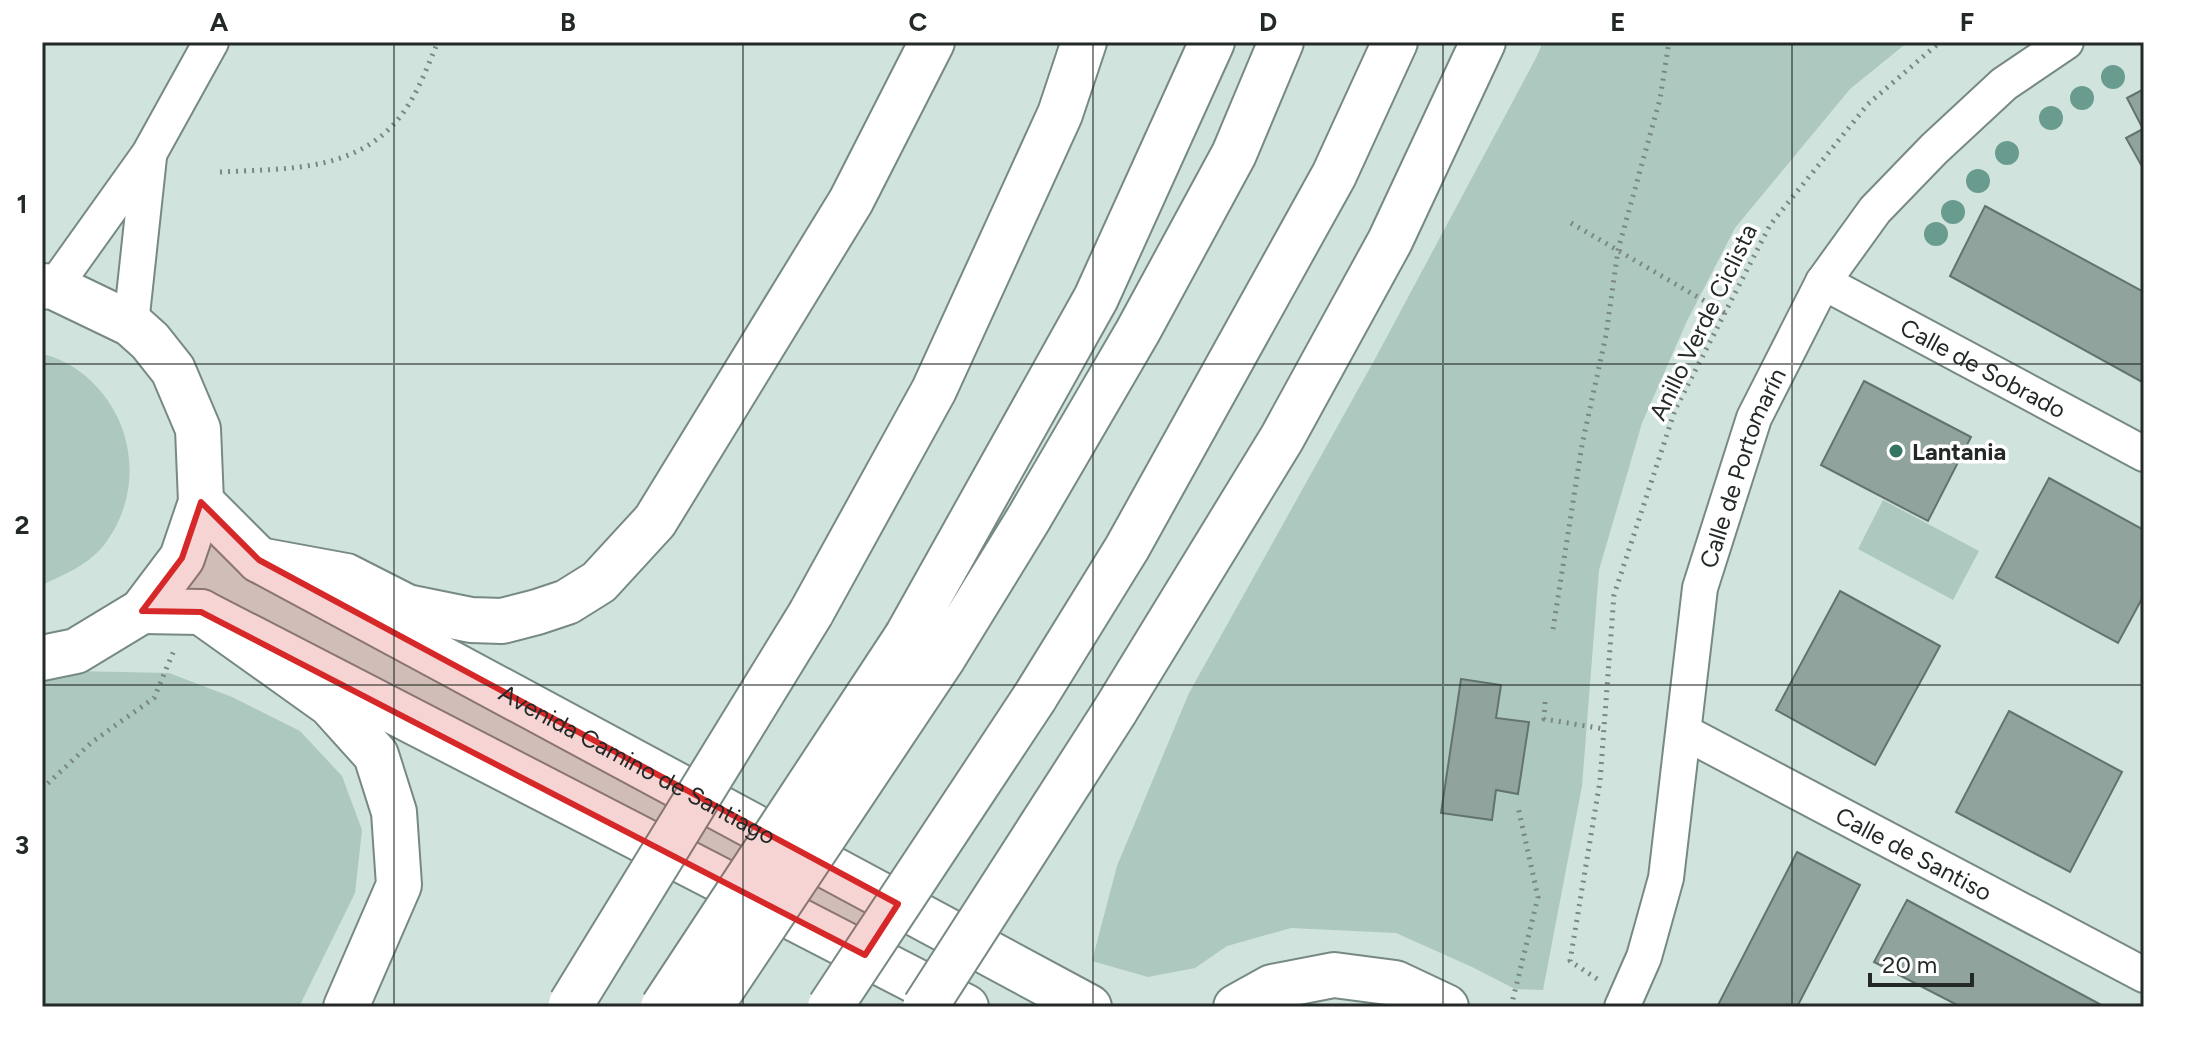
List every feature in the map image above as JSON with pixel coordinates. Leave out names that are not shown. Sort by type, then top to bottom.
[{"type":"main road","points":[[259,560],[346,576],[407,607],[471,620],[502,621],[537,612],[567,602],[599,582],[655,521],[851,201],[932,42]]},
{"type":"main road","points":[[570,1005],[811,613],[934,390],[1060,114],[1084,42]]},
{"type":"main road","points":[[663,1007],[907,636],[1096,298],[1212,42]]},
{"type":"main road","points":[[710,1007],[943,658],[1029,518],[1138,331],[1234,154],[1281,42]]},
{"type":"main road","points":[[830,1007],[1035,697],[1127,548],[1334,175],[1395,42]]},
{"type":"main road","points":[[925,1007],[1115,711],[1289,425],[1390,241],[1483,42]]},
{"type":"main road","points":[[42,658],[76,651],[142,611],[182,558],[201,502],[198,429],[173,370],[150,341],[131,324],[48,286]]},
{"type":"main road","name":"Avenida Camino de Santiago","points":[[201,502],[259,560],[1089,1007]]},
{"type":"main road","points":[[142,611],[193,612],[966,1007]]},
{"type":"main road","points":[[193,612],[330,704],[376,755],[394,812],[399,885],[346,1007]]},
{"type":"main road","points":[[1236,1007],[1272,987],[1334,975],[1395,983],[1446,1007]]},
{"type":"street","points":[[48,286],[149,154],[211,42]]},
{"type":"street","name":"Calle de Portomarín","points":[[1618,1004],[1644,957],[1666,878],[1700,588],[1754,418],[1823,282],[1875,210],[1934,149],[2004,84],[2066,42]]},
{"type":"street","points":[[131,324],[149,154]]},
{"type":"street","name":"Calle de Sobrado","points":[[1823,282],[2144,454]]},
{"type":"street","name":"Calle de Santiso","points":[[1684,732],[2144,975]]},
{"type":"path","points":[[220,172],[302,168],[354,154],[381,139],[409,104],[438,42]]},
{"type":"path","points":[[1553,629],[1582,445],[1606,335],[1618,250],[1660,99],[1669,42]]},
{"type":"path","name":"Anillo Verde Ciclista","points":[[1570,961],[1600,781],[1614,595],[1675,410],[1770,225],[1868,104],[1940,42]]},
{"type":"path","points":[[1571,223],[1725,313]]},
{"type":"path","points":[[42,789],[92,742],[154,698],[193,612]]},
{"type":"path","points":[[1545,702],[1544,719],[1604,729]]},
{"type":"path","points":[[1511,1007],[1538,897],[1518,807]]},
{"type":"highlighted area","points":[[201,502],[259,560],[898,904],[865,955],[201,612],[142,611],[182,558]]},
{"type":"green space","points":[[1543,42],[1908,42],[1850,89],[1735,228],[1687,321],[1642,423],[1599,570],[1582,786],[1543,990],[1515,989],[1396,933],[1291,928],[1227,946],[1195,968],[1148,977],[1092,961],[1117,866],[1189,693],[1375,359]]},
{"type":"green space","points":[[42,354],[74,367],[105,397],[125,436],[129,479],[126,500],[118,521],[101,549],[78,567],[42,585]]},
{"type":"green space","points":[[1883,500],[1979,551],[1953,600],[1858,549]]},
{"type":"green space","points":[[74,671],[169,673],[232,697],[300,731],[342,776],[362,830],[355,893],[299,1007],[42,1007],[42,677]]},
{"type":"building","points":[[2144,89],[2144,170],[2126,138],[2143,129],[2127,98]]},
{"type":"building","points":[[1985,206],[2144,292],[2144,383],[1950,276]]},
{"type":"building","name":"Lantania","points":[[1864,381],[1971,437],[1928,521],[1821,465]]},
{"type":"building","points":[[2049,478],[2144,530],[2144,595],[2118,643],[1996,577]]},
{"type":"building","points":[[1840,591],[1940,646],[1875,765],[1776,710]]},
{"type":"building","points":[[1461,679],[1501,685],[1496,718],[1529,722],[1518,794],[1496,790],[1492,820],[1441,813]]},
{"type":"building","points":[[2009,711],[2122,772],[2070,872],[1956,812]]},
{"type":"building","points":[[1797,852],[1860,885],[1797,1007],[1717,1007]]},
{"type":"building","points":[[1907,900],[2105,1007],[1961,1007],[1874,962]]},
{"type":"place","name":"Lantania","points":[[1896,451]]}]
